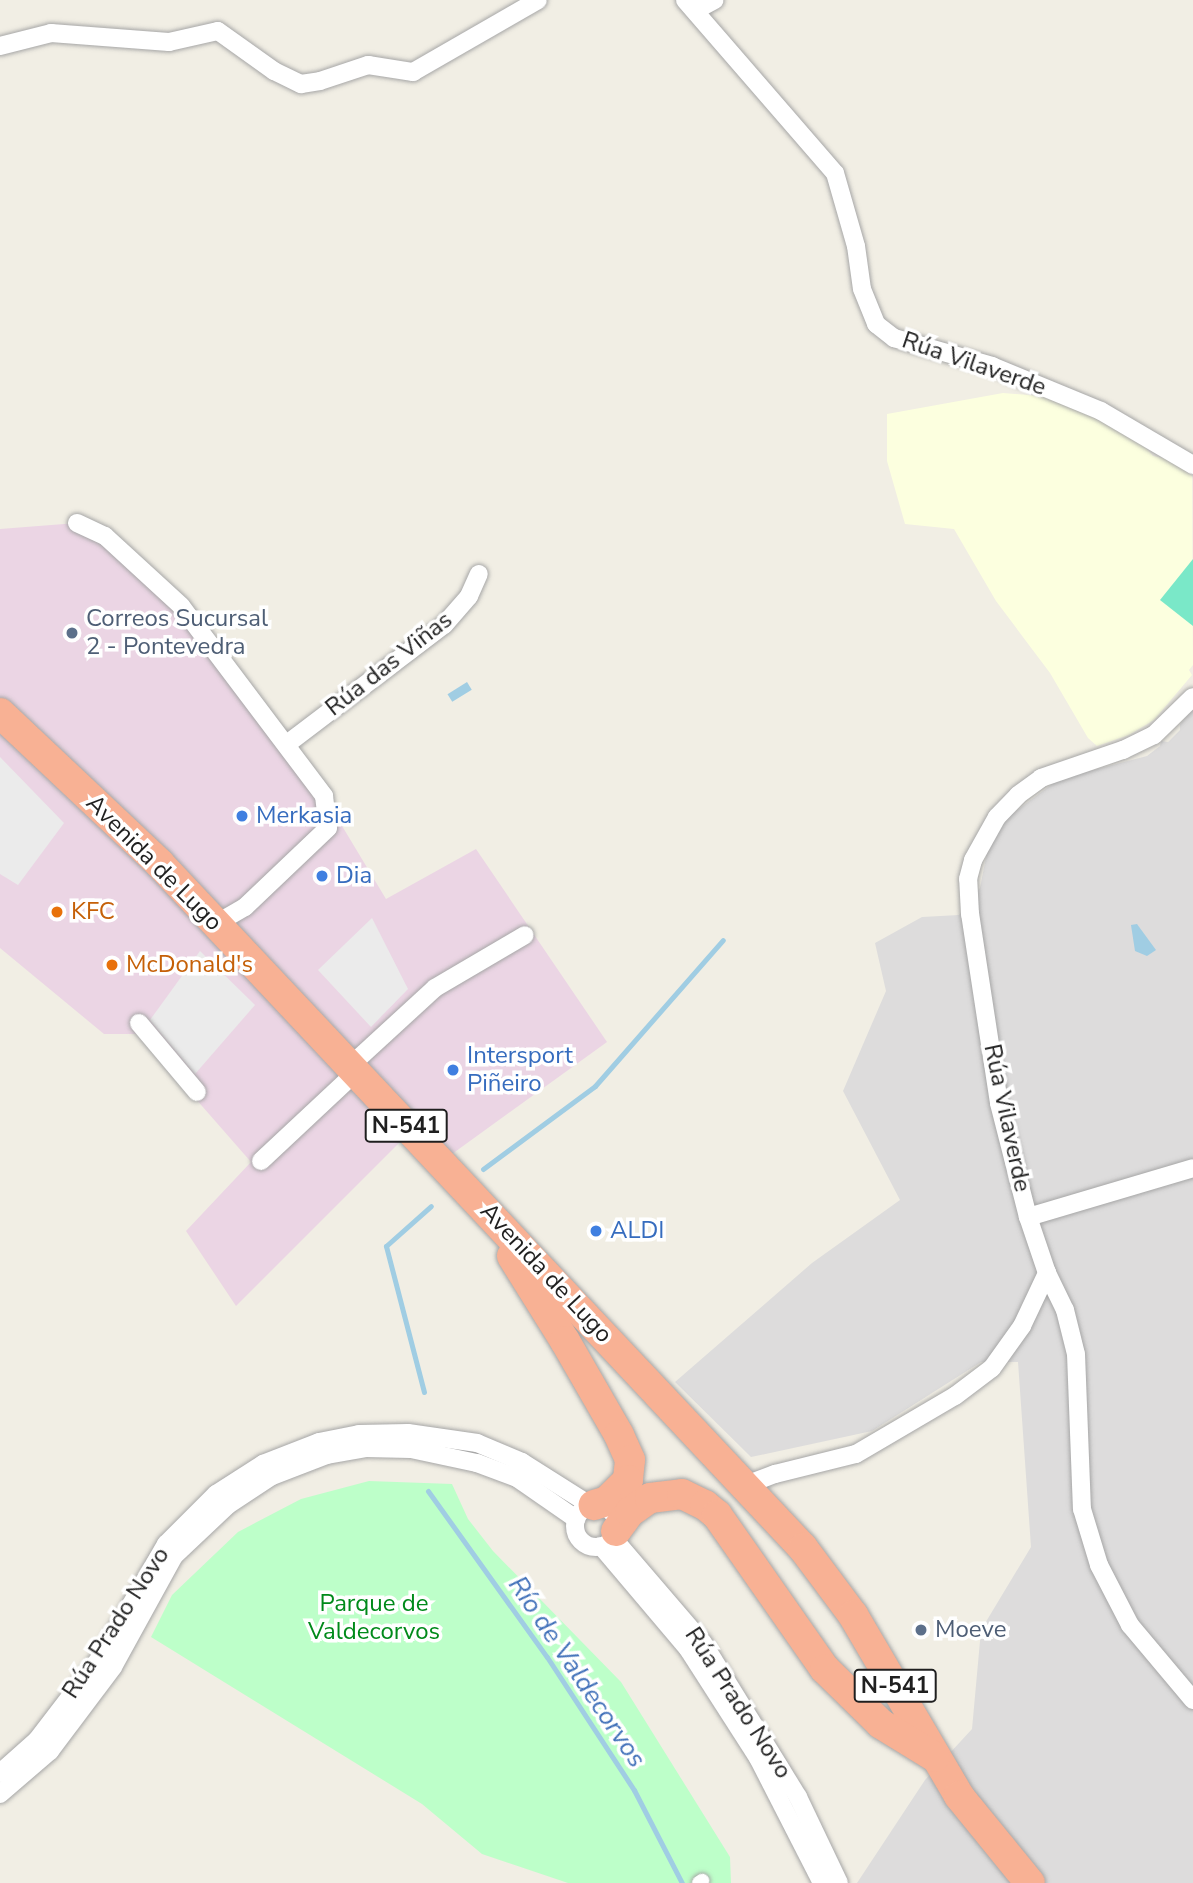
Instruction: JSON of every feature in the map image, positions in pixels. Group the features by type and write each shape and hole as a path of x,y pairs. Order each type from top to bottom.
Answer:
{"highway":[{"name":"Avenida de Lugo","path":"0,713 159,863 803,1548 853,1615 959,1796 1030,1883"},
{"path":"476,1199 565,1341 619,1435 630,1460 628,1480 607,1501 587,1510"},
{"path":"610,1538 630,1512 650,1498 682,1494 705,1505 717,1515 825,1670 881,1724 936,1758"}],"street":[{"path":"0,46 51,33 169,42 218,31 274,71 301,84 320,81 368,65 414,72 538,0"},
{"path":"690,5 715,0"},
{"name":"Rúa Vilaverde","path":"690,5 835,173 856,246 862,289 876,324 894,338 992,366 1101,411 1193,465"},
{"path":"77,523 105,536 181,607 324,796 328,828 245,907 216,924"},
{"name":"Rúa das Viñas","path":"287,744 444,625 469,596 479,574"},
{"name":"Rúa Vilaverde","path":"1193,697 1154,736 1123,750 1082,761 1041,778 1018,795 997,817 973,860 968,879 975,950 999,1103 1028,1217 1047,1273 1065,1310 1076,1354 1082,1508 1099,1565 1130,1625 1193,1700"},
{"path":"261,1160 435,988 525,936"},
{"path":"139,1023 197,1092"},
{"path":"1028,1217 1193,1168"},
{"path":"746,1485 775,1474 856,1454 955,1396 992,1368 1022,1326 1047,1273"},
{"name":"Rúa Prado Novo","path":"0,1773 37,1740 100,1658 166,1544 216,1494 263,1464 319,1441 359,1434 408,1433 477,1443 522,1462 587,1510"},
{"name":"Rúa Prado Novo","path":"0,1794 50,1751 113,1667 174,1556 228,1505 272,1476 327,1455 365,1448 411,1449 477,1462 587,1510"},
{"path":"587,1510 612,1512 610,1538 591,1546 579,1538 587,1510"},
{"name":"Rúa Prado Novo","path":"610,1538 688,1649 758,1759 822,1883"},
{"name":"Rúa Prado Novo","path":"610,1538 703,1643 798,1797 839,1883"}],"shaded area":[{"path":"1003,393 1056,397 1139,440 1153,456 1169,459 1192,476 1193,665 1189,670 1192,675 1154,720 1129,735 1097,746 1088,738 1050,673 996,601 954,529 905,524 887,461 887,414"},
{"path":"77,523 145,572 324,796 386,899 476,849 607,1042 441,1162 411,1131 236,1306 186,1231 251,1162 139,1034 104,1034 0,948 0,529"},
{"path":"1193,709 1193,1883 857,1883 925,1780 972,1729 981,1630 1031,1547 1018,1362 981,1362 872,1431 751,1457 675,1382 812,1263 900,1200 843,1091 886,991 875,943 922,917 959,915 980,888 987,852 1008,817 1059,779 1147,756 1160,746 1161,741 1168,742 1180,730 1180,724"},
{"path":"0,757 64,823 18,885 0,874"},
{"path":"372,918 408,989 371,1027 318,970"},
{"path":"200,951 255,1005 195,1074 150,1020"}],"green space":[{"path":"1193,559 1193,626 1160,600"},
{"name":"Parque de Valdecorvos","path":"369,1481 452,1484 468,1519 493,1551 621,1682 730,1857 731,1883 568,1883 482,1854 422,1804 151,1637 172,1595 238,1532 301,1499"}],"water":[{"path":"467,682 472,690 452,702 447,694"},
{"path":"1137,924 1156,950 1147,956 1135,951 1131,925"}],"waterway":[{"name":"Río de Valdecorvos","path":"483,1169 595,1086 723,940"},
{"name":"Río de Valdecorvos","path":"424,1392 386,1246 431,1206"},
{"name":"Río de Valdecorvos","path":"428,1491 547,1657 634,1790 682,1883"}],"place":[{"name":"Correos Sucursal 2 - Pontevedra","path":"72,633"},
{"name":"Merkasia","path":"242,816"},
{"name":"Dia","path":"322,876"},
{"name":"KFC","path":"57,912"},
{"name":"McDonald's","path":"112,965"},
{"name":"Intersport Piñeiro","path":"453,1070"},
{"name":"ALDI","path":"596,1231"},
{"name":"Moeve","path":"921,1630"}]}
